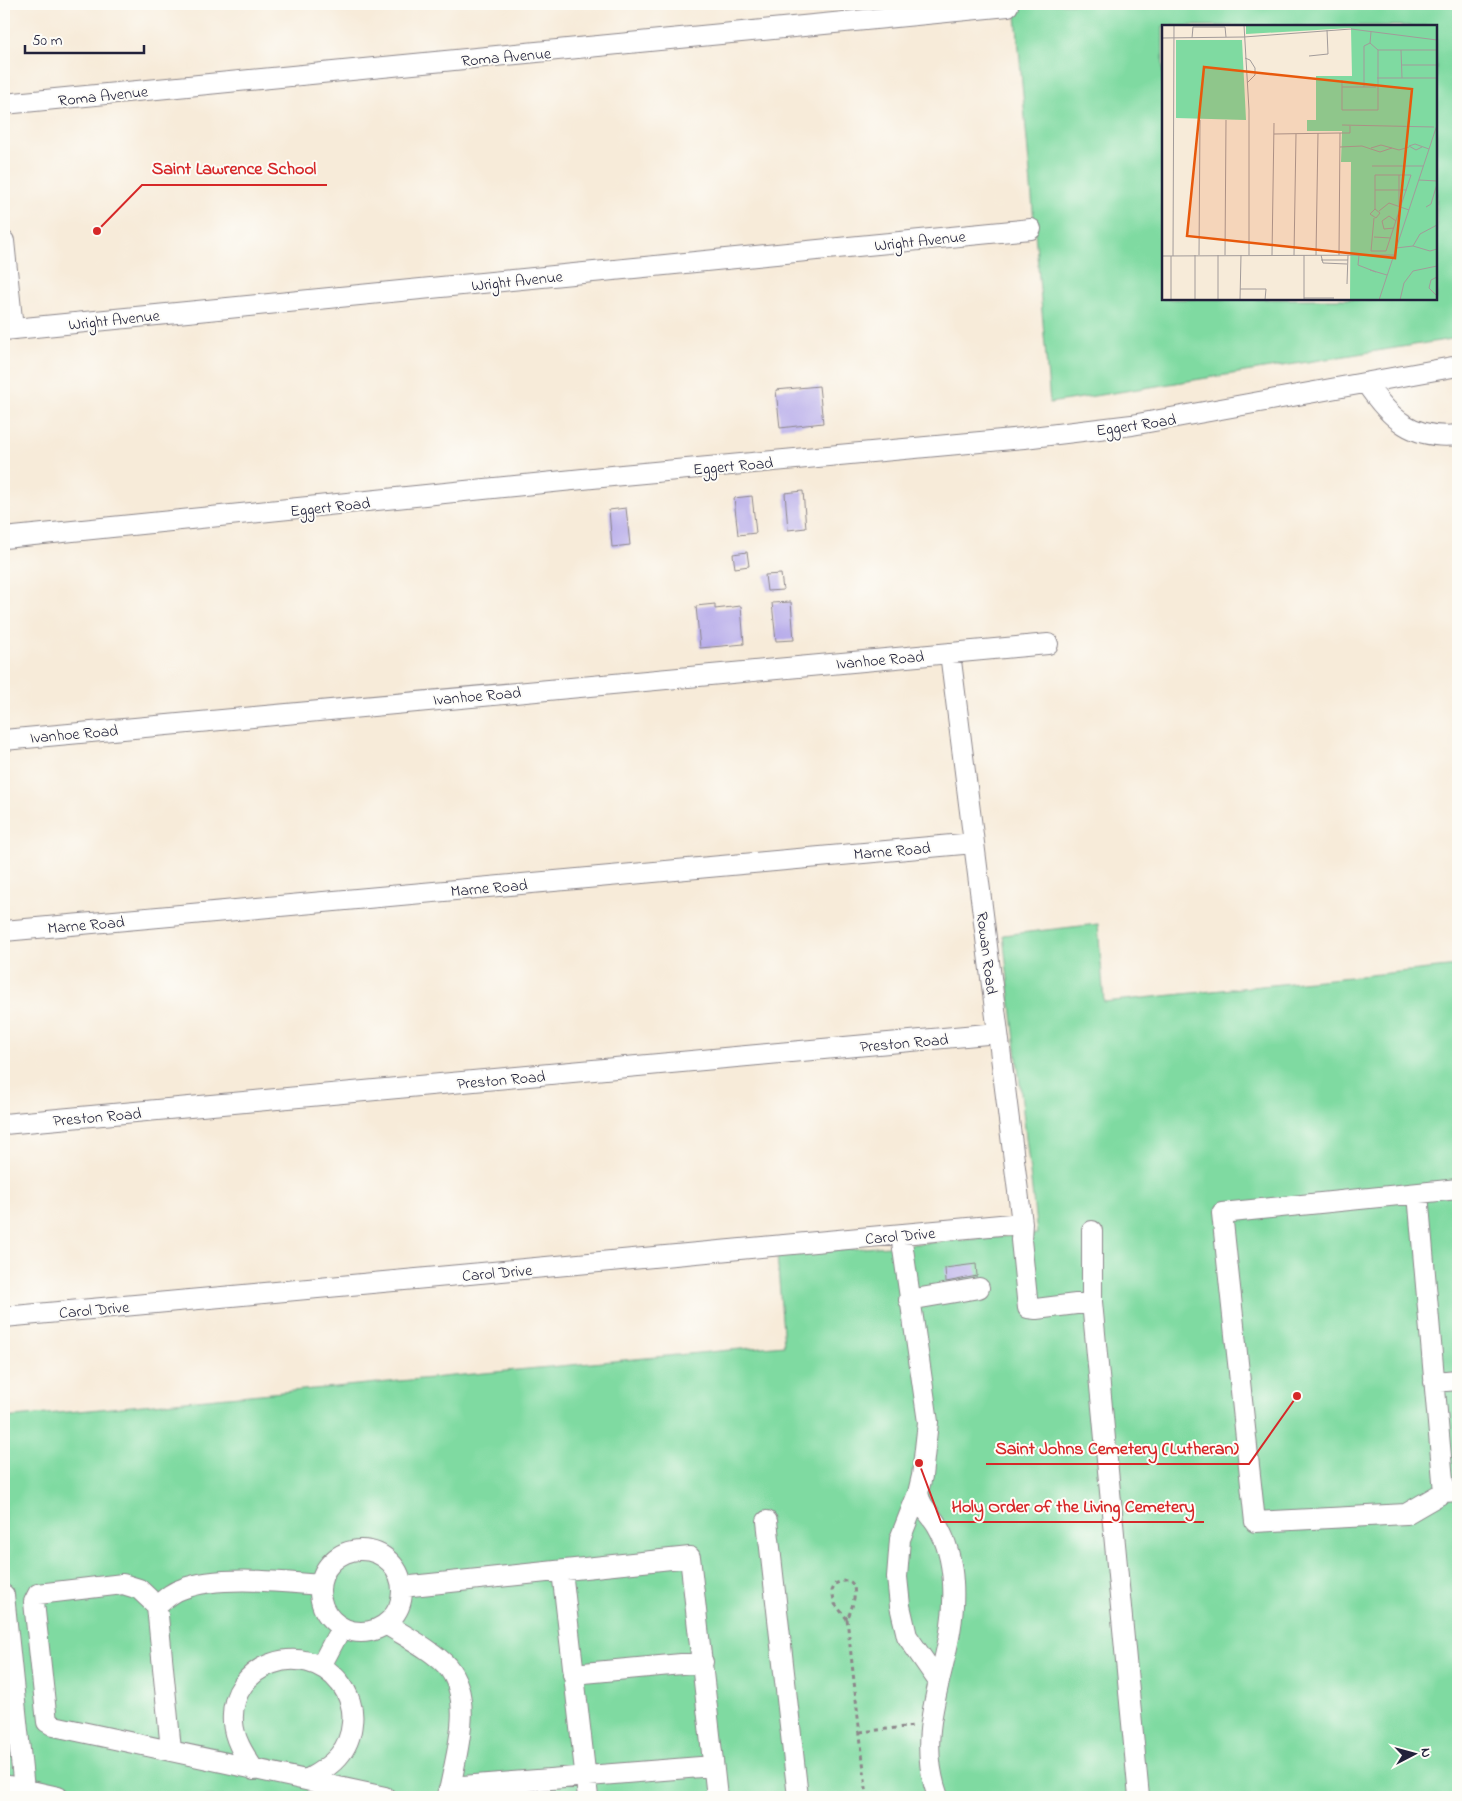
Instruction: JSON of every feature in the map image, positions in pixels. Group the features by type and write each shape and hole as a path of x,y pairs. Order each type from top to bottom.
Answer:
{"street":[{"name":"Roma Avenue","path":"4,104 1008,6"},
{"name":"Wright Avenue","path":"8,330 1031,229"},
{"path":"4,241 8,330"},
{"name":"Eggert Road","path":"4,538 622,475 1024,438 1132,425 1458,366"},
{"path":"1366,383 1381,405 1404,425 1436,437 1458,435"},
{"name":"Ivanhoe Road","path":"4,740 1048,644"},
{"name":"Rowan Road","path":"950,653 1022,1223 1021,1240 1028,1308 1036,1309 1092,1302"},
{"name":"Marne Road","path":"4,931 974,843"},
{"name":"Preston Road","path":"4,1124 998,1033"},
{"path":"1418,1194 1434,1382 1451,1491 1406,1514 1255,1522 1222,1213 1458,1190"},
{"name":"Carol Drive","path":"4,1317 1022,1223"},
{"path":"1092,1231 1092,1302 1139,1797"},
{"path":"901,1235 909,1300 926,1394 928,1422 926,1450 918,1493 898,1548 898,1592 907,1636 939,1682"},
{"path":"909,1300 979,1288"},
{"path":"1434,1382 1458,1380"},
{"path":"918,1493 922,1505 929,1517 936,1523 946,1543 953,1582 954,1614 929,1728 930,1762 938,1797"},
{"path":"907,1521 920,1516 929,1517"},
{"path":"767,1521 798,1797"},
{"path":"353,1550 370,1550 386,1557 397,1570 402,1587 399,1608 386,1624 378,1629 360,1633 342,1628 328,1617 321,1602 320,1585 326,1569 337,1556 353,1550"},
{"path":"402,1587 690,1558 717,1797"},
{"path":"562,1571 588,1797"},
{"path":"157,1606 172,1594 184,1588 199,1585 260,1581 320,1585"},
{"path":"171,1750 157,1606 139,1589 123,1584 43,1592 35,1597 47,1722 54,1726 385,1797"},
{"path":"4,1595 24,1789"},
{"path":"386,1624 429,1652 447,1667 457,1682 461,1700 461,1719 448,1792 713,1766"},
{"path":"321,1666 342,1628"},
{"path":"924,1660 946,1656"},
{"path":"254,1770 236,1739 233,1722 235,1704 242,1687 253,1673 269,1664 286,1659 304,1660 321,1666 334,1675 344,1687 353,1717 351,1733 346,1748 337,1760 325,1770 308,1779"},
{"path":"573,1674 703,1662"},
{"path":"4,1785 58,1797"}],"path":[{"path":"847,1619 836,1604 832,1591 835,1584 844,1581 851,1583 855,1588 854,1598 847,1619 867,1797"},
{"path":"860,1732 914,1726 929,1728"}],"green space":[{"path":"1015,4 1458,4 1458,338 1050,403"},
{"path":"1098,924 1104,1002 1458,966 1458,1797 4,1797 4,1418 784,1345 777,1255 1037,1234 1003,935"}],"building":[{"path":"819,386 823,423 780,428 776,390"},
{"path":"803,491 806,528 788,530 785,493"},
{"path":"752,496 756,533 738,535 734,498"},
{"path":"626,508 630,545 612,547 609,510"},
{"path":"747,552 749,566 735,568 733,554"},
{"path":"781,574 783,590 767,591 765,575"},
{"path":"791,602 794,640 776,641 772,603"},
{"path":"715,604 715,609 741,606 744,644 700,648 696,606"},
{"path":"976,1264 977,1276 946,1282 945,1268"}],"place":[{"name":"Saint Lawrence School","path":"97,231"},
{"name":"Saint Johns Cemetery (Lutheran)","path":"1297,1396"},
{"name":"Holy Order of the Living Cemetery","path":"919,1463"}]}
